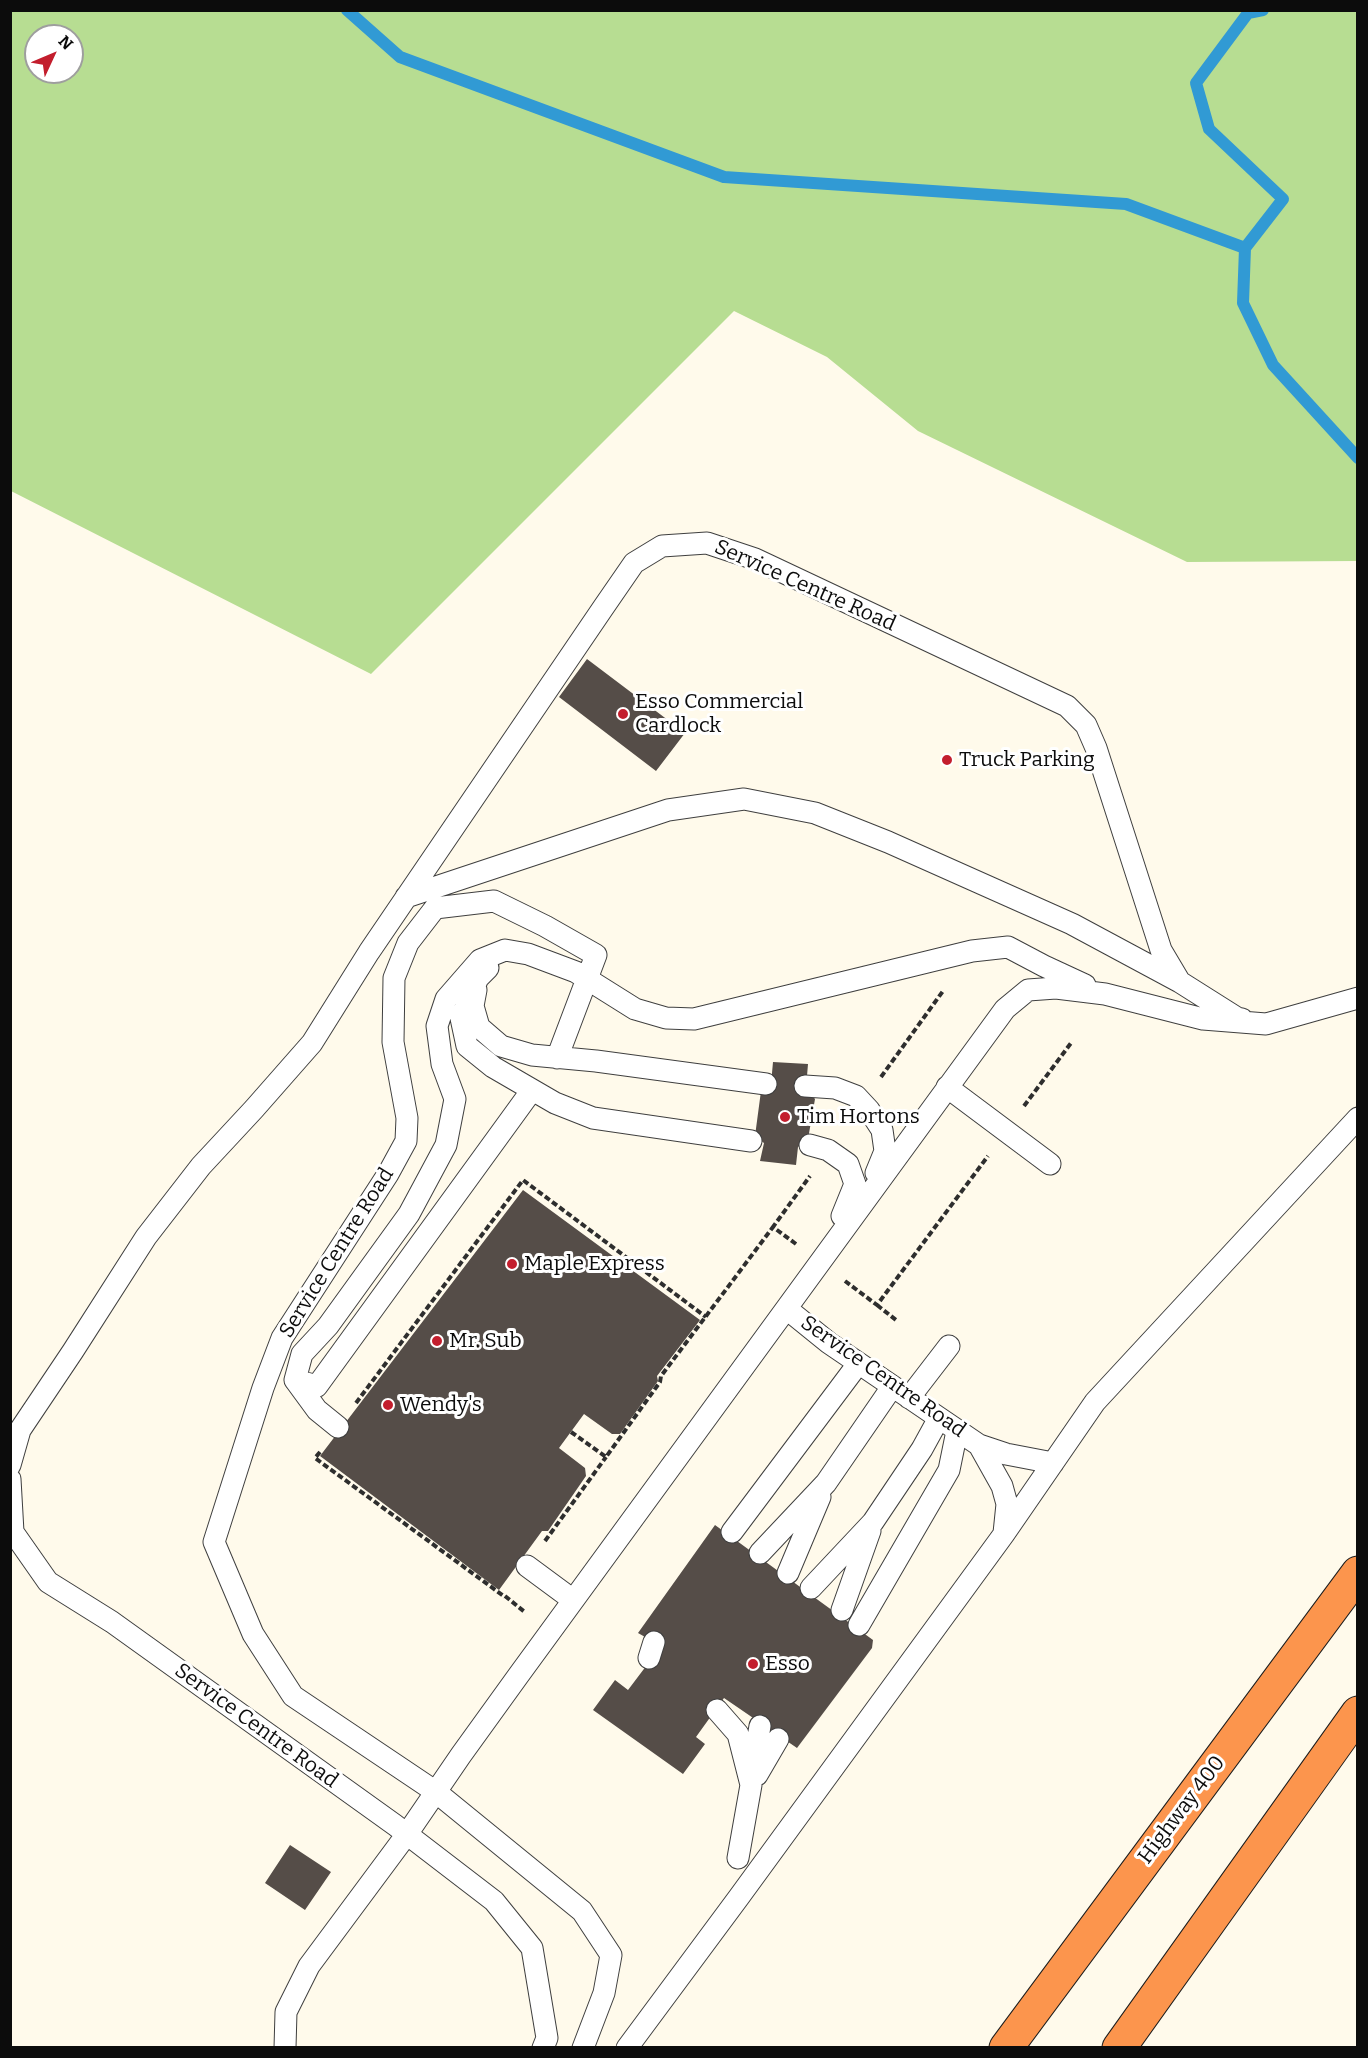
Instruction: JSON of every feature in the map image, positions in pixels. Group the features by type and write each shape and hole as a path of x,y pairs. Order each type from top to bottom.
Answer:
{"highway":[{"name":"Highway 400","path":"1006,2048 1358,1573"},
{"path":"1119,2048 1358,1713"}],"lane":[{"name":"Service Centre Road","path":"10,1465 20,1430 74,1352 146,1237 201,1166 312,1043 406,897 634,563 662,546 707,543 754,559 1067,706 1086,725 1096,748 1161,950 1180,982"},
{"name":"Service Centre Road","path":"406,897 668,810 744,799 816,813 888,842 1072,924 1180,982 1237,1018 1266,1024"},
{"name":"Service Centre Road","path":"557,1058 596,955 494,901 435,908 408,943 394,978 393,1042 407,1118 406,1141 388,1174 282,1338 263,1388 214,1542 253,1634 293,1696 436,1792 582,1911 611,1955 604,1993 583,2048"},
{"path":"295,1380 302,1354 328,1326 409,1214 446,1145 455,1099 442,1064 437,1026 446,999 480,960 505,950 528,954 576,972 635,1009 666,1018 694,1019 972,951 1008,947 1105,994"},
{"path":"505,950 478,978 461,1018 467,1046 493,1067 555,1103 593,1118 751,1141"},
{"path":"478,978 473,1006 479,1027 501,1046 532,1055 596,1061 766,1084"},
{"name":"Service Centre Road","path":"408,1834 573,1600 1005,1009 1028,990 1056,988 1105,994 1203,1019 1266,1024 1358,998"},
{"path":"805,1086 835,1088 856,1096 869,1110 882,1130 885,1151 869,1193"},
{"path":"947,1087 1050,1164"},
{"path":"295,1380 317,1386 532,1090"},
{"path":"627,2048 1004,1534 1095,1402 1358,1118"},
{"path":"810,1145 828,1150 848,1164 855,1184 829,1248"},
{"name":"Service Centre Road","path":"787,1309 858,1364 980,1446 1006,1454 1053,1462"},
{"path":"909,1398 949,1346"},
{"path":"732,1532 858,1364"},
{"path":"295,1380 317,1410 339,1427"},
{"path":"760,1553 826,1483 892,1387"},
{"path":"811,1588 873,1522 922,1449 939,1418"},
{"path":"859,1625 949,1470 957,1431"},
{"name":"Service Centre Road","path":"980,1446 1002,1486 1007,1504 1004,1534"},
{"name":"Service Centre Road","path":"10,1479 13,1532 48,1582 112,1622 408,1834 494,1901 532,1948 547,2038 543,2048"},
{"path":"788,1573 826,1483"},
{"path":"842,1610 873,1522"},
{"path":"527,1566 573,1600"},
{"path":"724,1707 738,1734 750,1785"},
{"path":"738,1858 760,1726"},
{"path":"750,1785 778,1739"},
{"path":"285,2048 286,2012 309,1966 408,1834"}],"path":[{"path":"505,1597 315,1458 523,1180 706,1317"},
{"path":"571,1431 606,1457 660,1382 661,1376 773,1227"},
{"path":"877,1305 896,1320"}],"green space":[{"path":"10,11 1357,11 1357,561 1187,562 918,431 827,357 734,311 371,674 11,491"}],"building":[{"path":"587,659 685,733 656,771 559,697"},
{"name":"Tim Hortons","path":"773,1062 808,1064 806,1088 815,1099 808,1139 798,1147 796,1165 760,1161 764,1143 755,1136 761,1091 771,1084"},
{"path":"523,1190 700,1320 657,1376 658,1381 620,1434 612,1434 584,1414 559,1448 585,1468 586,1476 548,1531 542,1531 499,1590 320,1456"},
{"name":"Esso","path":"715,1525 873,1640 872,1648 797,1748 724,1698 696,1737 705,1744 683,1774 593,1710 615,1680 628,1690 659,1649 654,1642 638,1633"},
{"path":"290,1845 331,1872 305,1910 265,1883"}],"waterway":[{"path":"347,10 400,57 724,177 1126,204 1245,248"},
{"path":"1263,10 1248,13 1196,83 1209,129 1283,199 1245,248 1243,303 1273,365 1358,458"}],"place":[{"name":"Esso Commercial Cardlock","path":"623,714"},
{"name":"Truck Parking","path":"947,760"},
{"name":"Tim Hortons","path":"785,1117"},
{"name":"Maple Express","path":"512,1264"},
{"name":"Mr. Sub","path":"437,1341"},
{"name":"Wendy's","path":"388,1405"},
{"name":"Esso","path":"753,1664"}]}
